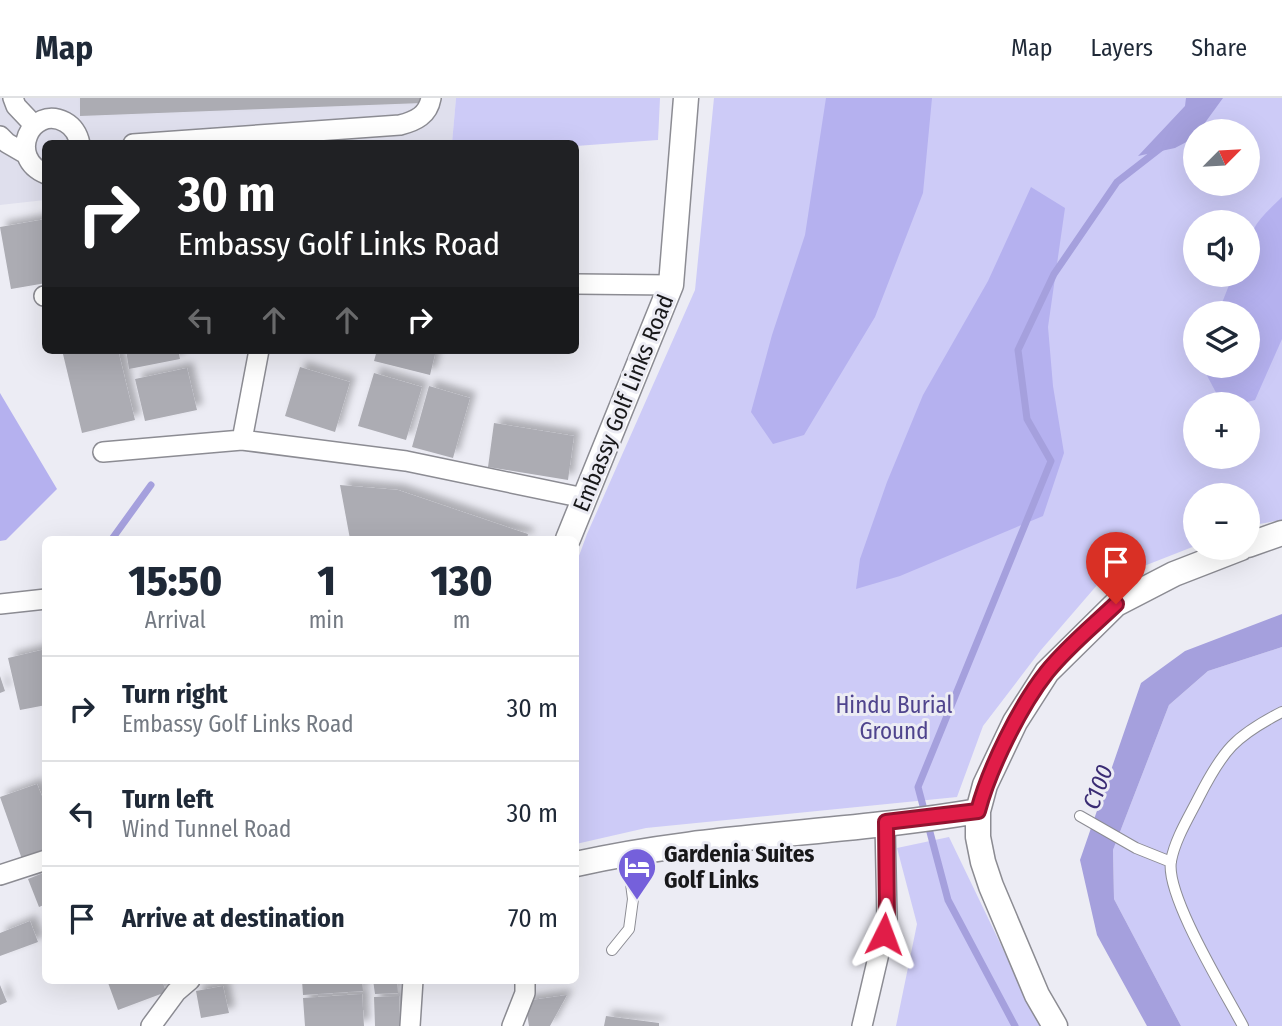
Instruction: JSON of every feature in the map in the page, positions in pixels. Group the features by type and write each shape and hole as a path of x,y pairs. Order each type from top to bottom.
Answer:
{"street":[{"path":"13,98 16,106 34,125"},
{"path":"189,140 400,125 425,114 431,98"},
{"name":"Embassy Golf Links Road","path":"569,536 671,285 686,98"},
{"path":"26,155 26,138 34,125 42,120 60,120 75,130 79,140"},
{"path":"0,136 26,155 36,169 42,172"},
{"path":"579,284 671,285"},
{"path":"242,440 258,354"},
{"path":"103,452 242,440 407,461 584,498"},
{"path":"1260,541 1282,533"},
{"path":"1055,1026 1037,995 991,886 978,837 978,811 985,785 1015,722 1047,672 1066,652 1116,604 1211,560"},
{"path":"0,604 42,599"},
{"path":"579,863 627,852 938,818 978,811"},
{"path":"862,1026 887,919 886,822"},
{"path":"0,875 42,861"},
{"path":"151,1026 176,992 185,984"},
{"path":"410,1026 414,984"},
{"path":"512,1026 525,993 525,984"}],"lane":[{"path":"1243,1026 1179,905 1171,862 1184,827 1217,761 1235,740 1254,726 1282,712"},
{"path":"1080,816 1136,848 1171,862"},
{"path":"612,950 629,929 633,899 627,852"}],"shaded area":[{"path":"0,98 456,98 452,140 42,140 42,200 0,205"},
{"path":"826,98 932,98 923,193 875,317 804,435 773,444 751,412 772,335 805,235"},
{"path":"1186,98 1223,98 1208,119 1183,119 1183,144 1138,156 1185,106"},
{"path":"1031,187 1065,208 1048,327 1053,386 1064,453 1043,516 900,576 856,589 860,559 887,482 923,395 988,281"},
{"path":"1282,197 1282,339 1259,392 1216,392 1208,378 1260,378 1260,301 1223,301 1228,287 1260,287 1260,220"},
{"path":"0,393 57,489 6,540 0,541"},
{"path":"1282,614 1282,647 1208,671 1169,705 1113,850 1114,899 1181,1026 1147,1026 1097,935 1080,860 1141,683 1185,651"}],"green space":[{"path":"456,98 660,98 658,140 579,146 579,140 452,140"},
{"name":"Hindu Burial Ground","path":"714,98 1282,98 1282,520 1260,524 1260,483 1183,483 1183,551 1098,584 1041,650 983,726 957,797 646,828 579,843 579,556 695,290"},
{"path":"1282,647 1282,1026 1181,1026 1114,899 1113,850 1169,705 1208,671"},
{"path":"949,837 1040,1026 896,1026 917,924 897,848"}],"building":[{"path":"80,98 422,98 422,103 80,116"},
{"path":"42,220 42,284 11,289 0,227"},
{"path":"63,354 119,354 135,420 82,433"},
{"path":"127,354 179,354 180,359 129,369"},
{"path":"376,354 435,354 430,375 374,361"},
{"path":"300,367 350,382 335,432 285,416"},
{"path":"187,368 197,410 145,421 135,379"},
{"path":"374,373 422,387 406,440 358,426"},
{"path":"429,386 470,398 453,458 412,447"},
{"path":"494,423 574,436 568,480 488,467"},
{"path":"340,485 398,490 528,534 528,536 349,536"},
{"path":"42,650 42,706 20,710 8,658"},
{"path":"0,676 5,691 0,693"},
{"path":"37,784 42,796 42,855 23,862 0,797"},
{"path":"42,874 42,906 39,907 28,879"},
{"path":"30,921 38,942 0,956 0,933"},
{"path":"108,984 163,984 166,992 118,1010"},
{"path":"302,984 362,984 363,991 303,995"},
{"path":"374,984 397,984 398,993 375,994"},
{"path":"0,985 7,1002 0,1005"},
{"path":"223,986 229,1013 201,1018 196,991"},
{"path":"362,994 364,1026 305,1026 303,998"},
{"path":"567,995 550,1026 529,1026 525,1001"},
{"path":"399,996 400,1026 375,1026 374,997"},
{"path":"606,1016 659,1023 659,1026 604,1026"}],"waterway":[{"path":"1015,1026 948,900 918,787 1051,461 1027,419 1018,350 1054,274 1117,182 1162,147"},
{"path":"114,536 151,485"}],"place":[{"name":"Gardenia Suites Golf Links","path":"637,901"}],"route":[{"path":"884,934 887,919 886,822 938,818 978,811 985,785 1015,722 1047,672 1116,604"}],"water label":[{"name":"C100","path":"1098,787"}]}
